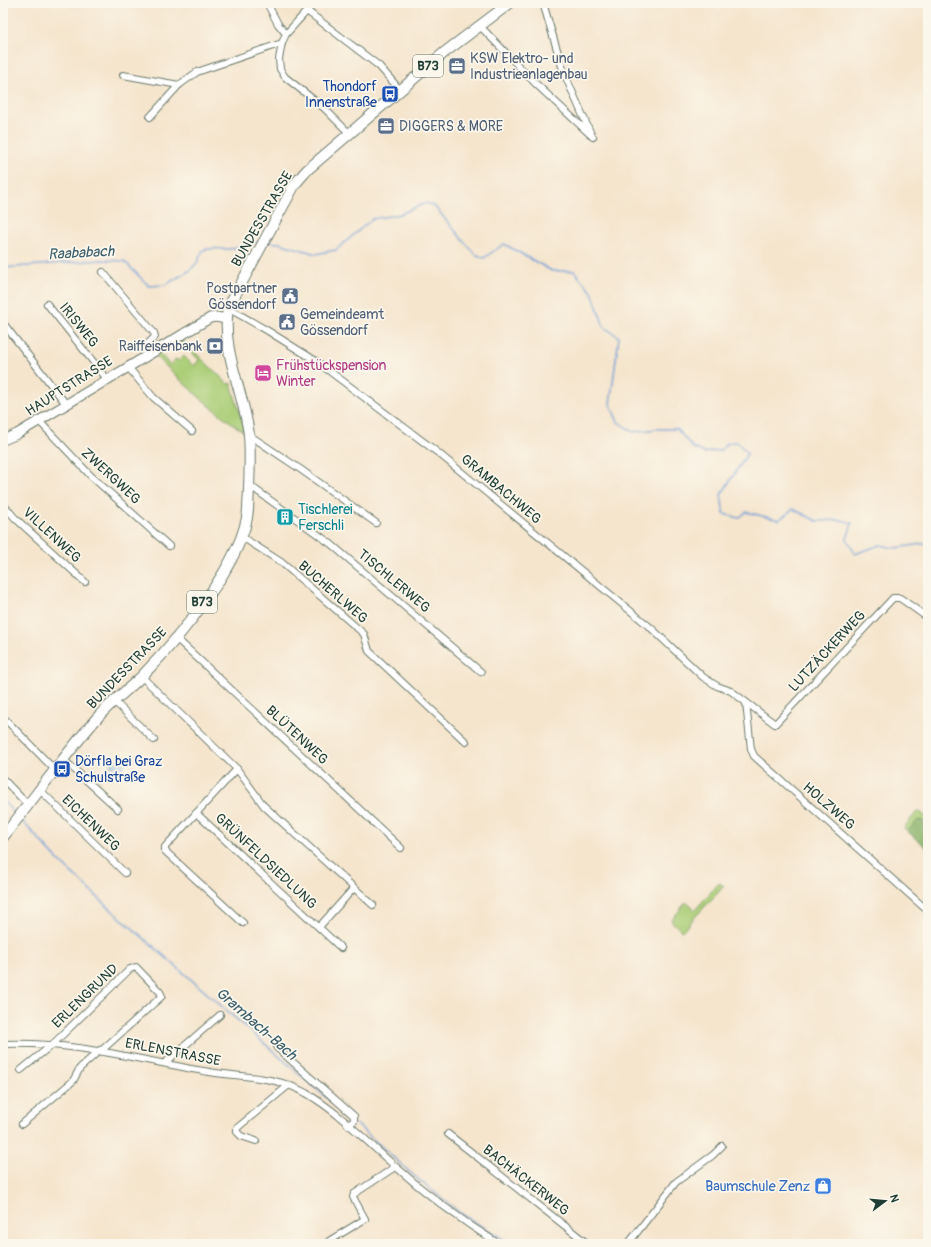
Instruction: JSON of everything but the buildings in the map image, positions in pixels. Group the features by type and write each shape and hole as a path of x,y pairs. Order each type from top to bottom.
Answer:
{"main road":[{"name":"BUNDESSTRASSE","path":"3,837 63,760 114,701 141,676 176,639 231,561 242,537 247,512 249,485 249,435 243,407 230,364 226,338 226,319 228,308 266,235 295,184 307,170 400,90 510,3"},
{"name":"HAUPTSTRASSE","path":"3,440 39,421 210,318 216,317 226,319"}],"street":[{"path":"267,3 278,24 286,34"},
{"path":"314,3 286,34 282,42 279,58 280,69 285,77 324,108 349,133"},
{"path":"480,26 535,83 593,137 564,73 543,3"},
{"path":"307,11 379,66 400,90"},
{"path":"150,117 179,85 203,69 271,48 282,42"},
{"path":"271,48 278,54 279,58"},
{"path":"123,75 179,85"},
{"path":"103,272 154,334 155,337 143,348 147,355"},
{"name":"IRISWEG","path":"46,304 107,379"},
{"name":"GRAMBACHWEG","path":"228,308 268,330 316,361 437,452 644,622 703,677 718,686 731,691 746,703"},
{"path":"3,323 66,404"},
{"name":"HAUPTSTRASSE","path":"128,366 153,397 192,431"},
{"name":"ZWERGWEG","path":"39,421 91,476 169,546"},
{"path":"249,435 376,523"},
{"name":"TISCHLERWEG","path":"249,485 331,544 481,672"},
{"name":"VILLENWEG","path":"3,504 15,518 84,582"},
{"name":"BUCHERLWEG","path":"242,537 281,562 364,634 369,651 466,742"},
{"name":"LUTZÄCKERWEG","path":"746,703 775,724 893,598 900,598 928,618"},
{"name":"BLÜTENWEG","path":"176,639 401,848"},
{"path":"141,676 237,769 264,806 373,905"},
{"path":"114,701 154,740"},
{"name":"HOLZWEG","path":"746,703 750,741 754,756 928,911"},
{"path":"3,717 55,770"},
{"path":"63,760 118,809"},
{"name":"GRÜNFELDSIEDLUNG","path":"237,769 167,844 165,851 243,923"},
{"path":"3,779 28,805"},
{"name":"EICHENWEG","path":"40,790 124,873"},
{"name":"GRÜNFELDSIEDLUNG","path":"196,813 341,948"},
{"name":"GRÜNFELDSIEDLUNG","path":"319,926 354,888"},
{"name":"ERLENGRUND","path":"53,1044 130,969 136,967 162,996 101,1050"},
{"path":"166,1062 220,1014"},
{"name":"ERLENSTRASSE","path":"3,1044 53,1044 101,1050 217,1073 264,1077 289,1085 319,1101 351,1123 395,1167 441,1205 499,1244"},
{"path":"21,1070 53,1044"},
{"name":"ERLENSTRASSE","path":"276,1048 354,1116 351,1123"},
{"path":"22,1124 73,1081 80,1068 101,1050"},
{"path":"256,1141 239,1134 237,1128 289,1085"},
{"name":"BACHÄCKERWEG","path":"448,1134 588,1244"},
{"path":"628,1244 676,1182 713,1155 722,1146"},
{"path":"329,1241 365,1219 353,1197 354,1194 395,1167"}],"green space":[{"path":"181,339 228,384 231,383 244,432 197,395 154,354 158,352 170,365 176,359 179,361 184,356 194,366 199,360 179,340"},
{"path":"918,810 928,819 928,827 923,821 918,820 907,831 904,828"},
{"path":"918,820 927,828 928,849 907,831"},
{"path":"719,883 724,886 682,931 671,921 686,902 695,910"}],"water":[{"path":"119,760 125,765 122,769 109,765"}],"waterway":[{"name":"Raababach","path":"267,242 279,243 316,254 336,250 372,219 400,214 426,203 434,206 475,254 484,258 504,244 552,271 574,271 592,292 604,327 619,337 610,404 618,422 633,432 657,429 677,429 693,448 705,453 721,450 728,443 736,442 744,449 747,454 721,495 724,514 739,518 746,512 779,520 793,509 817,521 841,520 852,523 847,539 855,554 880,545 896,548 928,543"},
{"name":"Raababach","path":"3,268 101,260 124,261 149,286 165,285 189,271 197,263 203,250 213,248 229,249 260,242"},
{"name":"Grambach-Bach","path":"3,801 16,815"},
{"name":"Grambach-Bach","path":"22,821 57,859 107,906 352,1120"},
{"name":"Grambach-Bach","path":"355,1123 413,1175 460,1213 511,1244"}],"place":[{"name":"KSW Elektro- und Industrieanlagenbau","path":"457,66"},
{"name":"Thondorf Innenstraße","path":"390,94"},
{"name":"DIGGERS & MORE","path":"386,126"},
{"name":"Postpartner Gössendorf","path":"290,296"},
{"name":"Gemeindeamt Gössendorf","path":"287,322"},
{"name":"Raiffeisenbank","path":"215,346"},
{"name":"Frühstückspension Winter","path":"263,373"},
{"name":"Tischlerei Ferschli","path":"285,517"},
{"name":"Dörfla bei Graz Schulstraße","path":"62,769"},
{"name":"Baumschule Zenz","path":"823,1186"}]}
